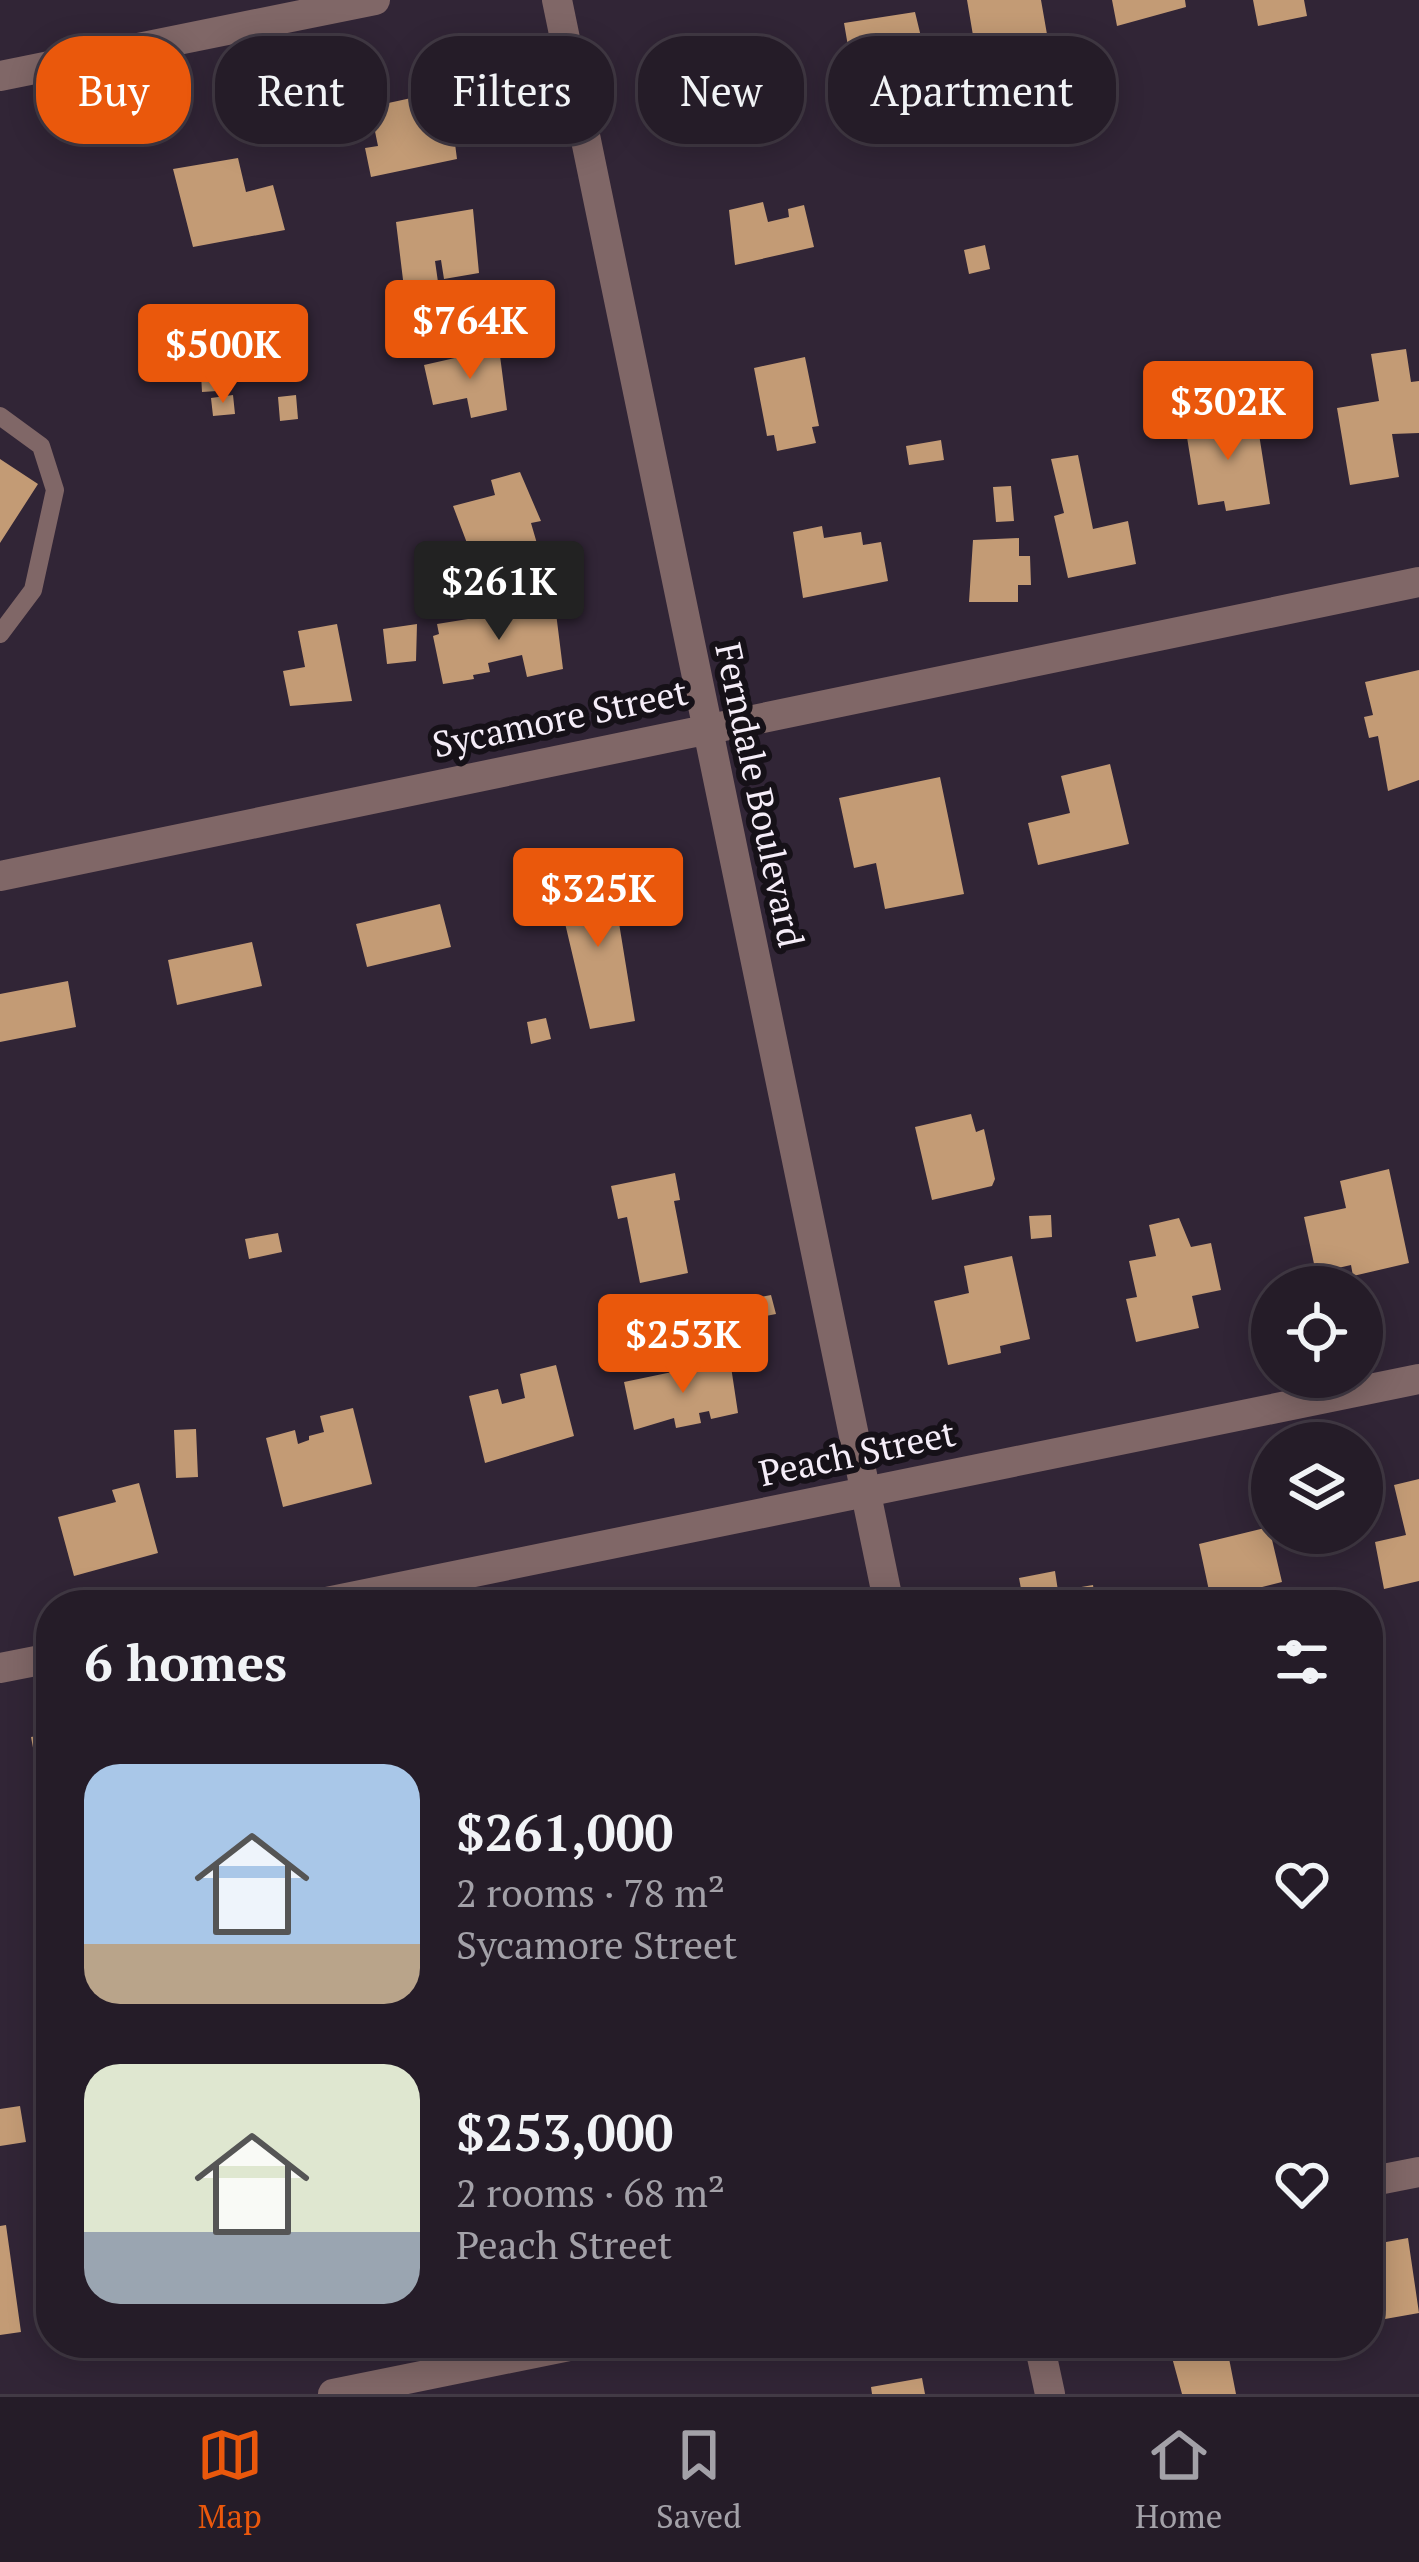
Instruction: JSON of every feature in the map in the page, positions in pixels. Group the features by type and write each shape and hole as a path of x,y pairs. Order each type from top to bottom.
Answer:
{"street":[{"path":"0,76 375,0"},
{"name":"Ferndale Boulevard","path":"556,0 886,1590"},
{"name":"Sycamore Street","path":"0,876 706,726 1419,582"},
{"name":"Peach Street","path":"385,1590 1419,1379"},
{"path":"0,1668 36,1661"},
{"path":"1383,2179 1419,2172"},
{"path":"333,2394 510,2358"},
{"path":"1042,2358 1050,2394"}],"lane":[{"path":"0,416 41,446 55,490 33,590 0,634"}],"building":[{"path":"967,0 1041,0 1047,36 973,36"},
{"path":"1112,0 1185,0 1186,7 1117,26"},
{"path":"1253,0 1304,0 1307,16 1258,26"},
{"path":"915,12 921,36 846,36 844,23"},
{"path":"411,98 411,144 455,144 457,159 371,177 365,148 387,144 387,103"},
{"path":"238,158 246,192 273,185 285,230 193,247 173,169"},
{"path":"763,202 768,222 789,217 788,209 804,205 814,247 735,265 729,210"},
{"path":"473,209 479,273 444,279 441,260 435,261 438,282 404,288 396,222"},
{"path":"985,245 990,269 969,274 964,250"},
{"path":"499,348 507,410 471,418 467,398 433,405 424,365"},
{"path":"1406,349 1411,382 1419,381 1419,433 1392,434 1399,477 1350,485 1337,408 1379,401 1371,354"},
{"path":"805,357 819,426 812,427 816,443 777,451 774,435 767,436 754,368"},
{"path":"231,373 232,390 202,392 201,374"},
{"path":"233,395 235,414 213,416 211,398"},
{"path":"296,395 298,419 280,421 278,397"},
{"path":"1256,415 1270,504 1226,511 1224,501 1198,505 1185,425"},
{"path":"941,440 944,460 909,465 906,446"},
{"path":"1078,455 1093,529 1128,521 1136,564 1068,578 1054,516 1064,513 1051,459"},
{"path":"0,459 38,484 0,543"},
{"path":"520,472 541,521 531,523 538,547 501,557 500,552 491,554 496,571 479,575 453,506 495,495 491,480"},
{"path":"1011,486 1014,521 996,522 993,487"},
{"path":"822,526 824,538 861,532 863,545 881,542 888,581 803,598 793,532"},
{"path":"1019,538 1019,556 1030,556 1031,585 1018,585 1018,602 969,602 973,540"},
{"path":"555,605 563,669 527,677 522,655 488,663 490,672 473,675 474,679 443,684 433,636 439,634 437,624"},
{"path":"337,624 352,701 290,706 283,671 305,667 298,631"},
{"path":"417,624 416,661 387,664 383,629"},
{"path":"1419,670 1419,780 1388,791 1378,736 1369,738 1364,717 1373,715 1365,682"},
{"path":"1110,764 1129,844 1038,865 1028,823 1070,813 1061,776"},
{"path":"940,777 964,894 885,909 876,863 854,868 839,798"},
{"path":"611,874 635,1021 590,1029 556,885"},
{"path":"440,904 451,947 367,967 356,924"},
{"path":"252,942 262,986 177,1005 168,960"},
{"path":"68,981 76,1027 0,1042 0,994"},
{"path":"546,1018 551,1039 531,1044 527,1022"},
{"path":"971,1114 976,1132 984,1129 995,1179 992,1186 932,1200 915,1127"},
{"path":"1389,1169 1409,1263 1383,1269 1314,1266 1304,1217 1346,1208 1340,1181"},
{"path":"675,1173 680,1200 674,1201 688,1273 640,1283 627,1217 618,1219 611,1186"},
{"path":"1051,1215 1052,1237 1031,1239 1029,1216"},
{"path":"1179,1218 1191,1247 1211,1243 1221,1290 1192,1296 1199,1328 1136,1342 1126,1299 1137,1297 1129,1261 1156,1256 1149,1225"},
{"path":"278,1233 282,1252 249,1259 245,1239"},
{"path":"1012,1256 1030,1339 1000,1346 1001,1353 948,1365 934,1301 969,1293 964,1266"},
{"path":"771,1295 776,1314 739,1321 735,1302"},
{"path":"730,1360 738,1413 711,1419 709,1411 699,1413 701,1423 676,1428 674,1418 634,1430 624,1382"},
{"path":"556,1365 574,1436 485,1463 469,1396 498,1389 502,1404 525,1398 520,1374"},
{"path":"353,1408 372,1484 283,1507 266,1438 295,1430 298,1444 324,1432 320,1416"},
{"path":"196,1429 198,1477 176,1478 174,1430"},
{"path":"1419,1479 1419,1581 1384,1589 1377,1554 1383,1554 1383,1540 1406,1535 1394,1485"},
{"path":"139,1483 158,1553 74,1576 58,1517 116,1502 112,1490"},
{"path":"1251,1531 1251,1554 1275,1554 1282,1582 1250,1590 1209,1590 1199,1544"},
{"path":"1055,1571 1058,1590 1021,1590 1019,1578"},
{"path":"20,2106 26,2142 0,2146 0,2109"},
{"path":"6,2225 21,2332 0,2335 0,2226"},
{"path":"1408,2238 1419,2313 1383,2319 1383,2243"},
{"path":"1172,2358 1229,2358 1236,2394 1182,2394"},
{"path":"922,2378 925,2394 872,2394 871,2387"}]}
